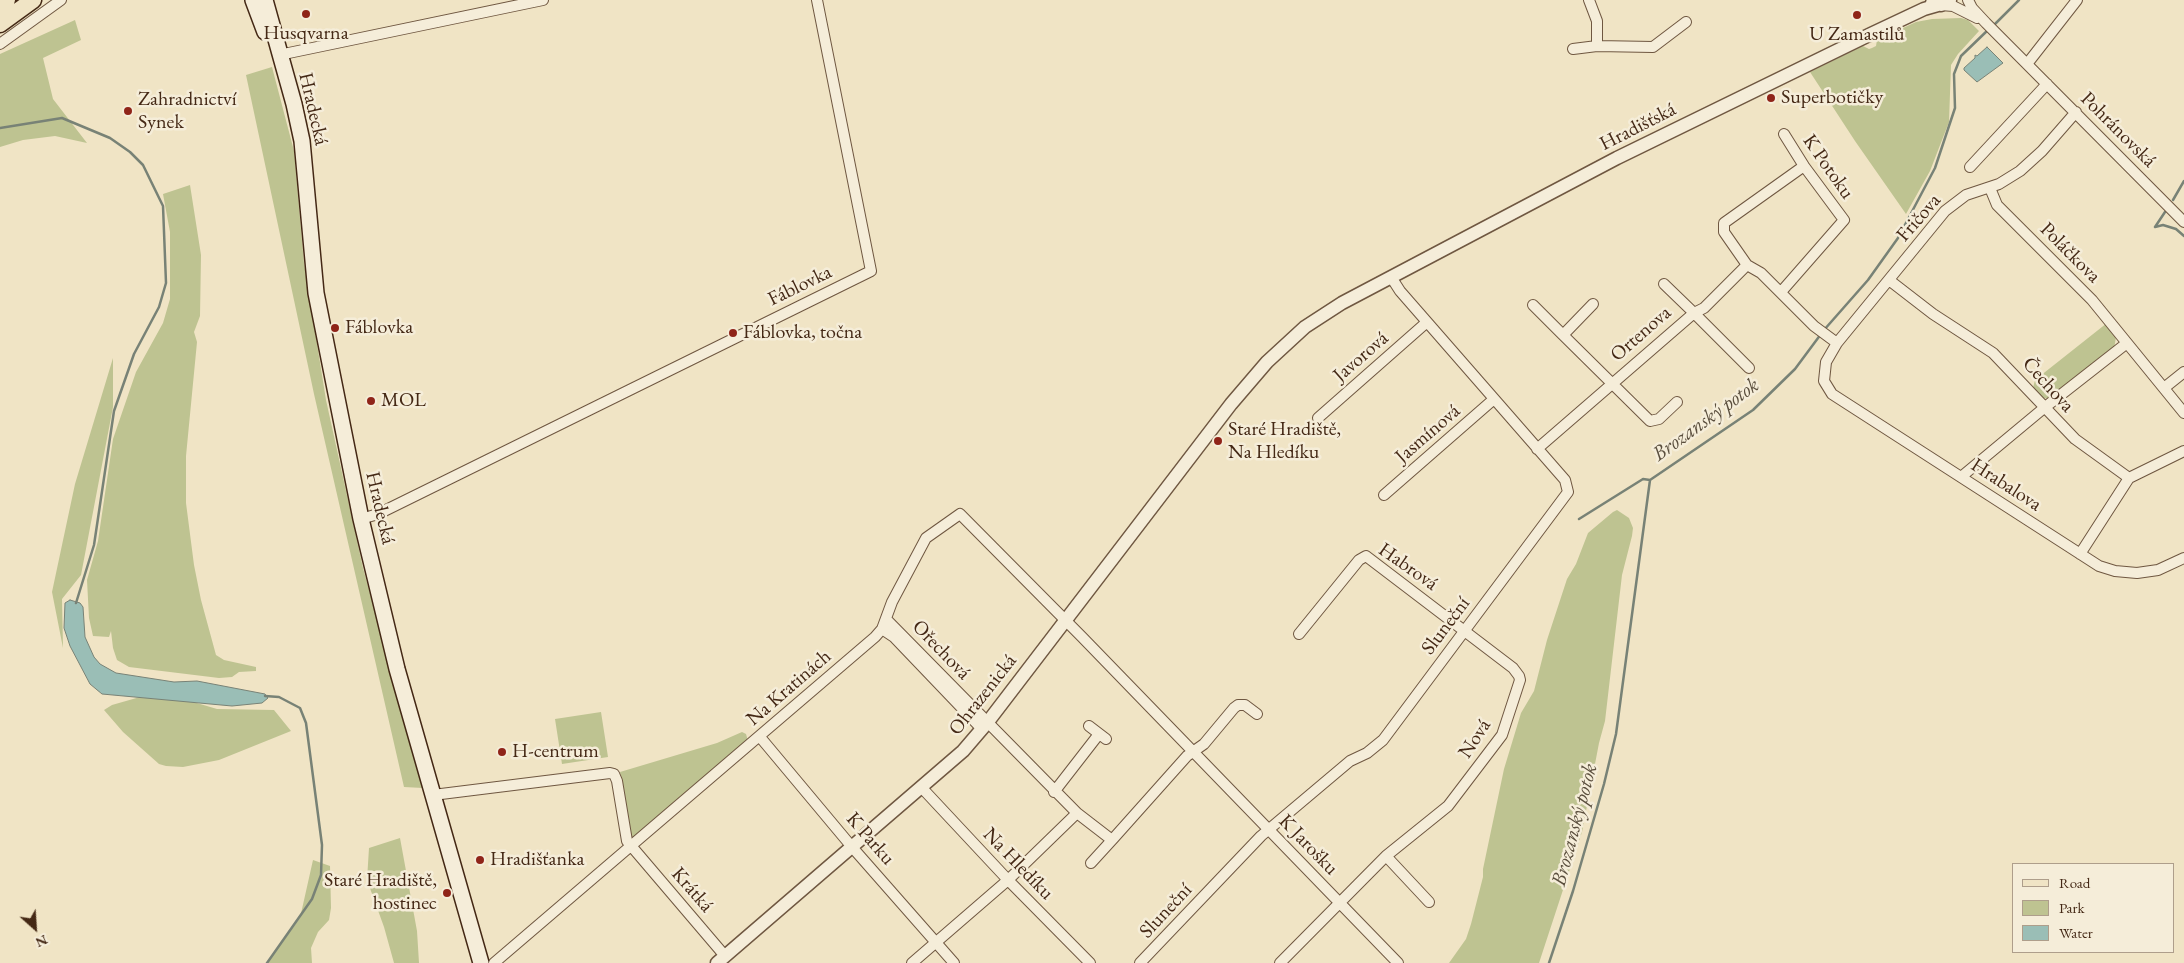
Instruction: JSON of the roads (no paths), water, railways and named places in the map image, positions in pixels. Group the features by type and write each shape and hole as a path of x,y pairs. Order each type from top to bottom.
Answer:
{"main road":[{"path":"0,6 7,0"},
{"path":"0,24 33,0"},
{"name":"Hradecká","path":"252,0 264,31 279,55"},
{"name":"Hradecká","path":"265,0 294,104 302,141 316,293 361,519 397,669 482,963"}],"street":[{"path":"0,44 61,0"},
{"path":"279,55 543,0"},
{"name":"Fáblovka","path":"361,519 378,514 871,271 817,0"},
{"path":"1589,0 1598,21 1597,46"},
{"name":"Hradišťská","path":"1871,34 1899,18 1920,0"},
{"name":"Pohránovská","path":"1959,0 1983,20 2184,222"},
{"name":"Pohránovská","path":"1968,0 1983,20"},
{"path":"2027,64 2077,0"},
{"name":"Hradišťská","path":"1391,277 1617,158 1871,34 1939,3"},
{"name":"Pohránovská","path":"1939,3 1960,9 1983,20"},
{"path":"1573,49 1597,46 1653,46 1686,22"},
{"path":"1970,167 2047,84"},
{"name":"Fričova","path":"1824,381 1826,362 1838,343 1945,211 1956,201 1973,192 1990,188 2020,171 2042,151 2076,112"},
{"name":"K Potoku","path":"1781,292 1844,220 1804,166 1784,134"},
{"path":"1804,166 1724,223 1724,232 1747,265 1761,273 1814,326 1838,343"},
{"name":"Poláčkova","path":"1990,188 1996,205 2092,300 2184,413"},
{"name":"Ortenova","path":"1537,449 1612,382 1694,313 1704,308 1747,265"},
{"name":"Sluneční","path":"1140,963 1268,829 1350,761 1367,753 1383,740 1568,492 1564,480 1399,290 1391,277"},
{"name":"Ohrazenická","path":"721,959 958,756 984,726 1231,404 1267,362 1305,327 1337,306 1391,277"},
{"name":"Čechova","path":"1890,280 1933,314 1993,353 2019,378 2044,408 2079,443 2129,478"},
{"name":"Ortenova","path":"1664,284 1749,368"},
{"path":"1564,335 1593,304"},
{"name":"Ortenova","path":"1533,305 1647,419 1653,422 1659,419 1677,402"},
{"name":"Javorová","path":"1318,418 1427,322"},
{"path":"1961,477 2044,408 2127,343"},
{"path":"2164,388 2184,372"},
{"name":"Hrabalova","path":"1824,381 1832,394 2080,554 2107,569 2137,573 2158,570 2184,558"},
{"name":"Jasmínová","path":"1384,496 1494,399"},
{"path":"2080,554 2129,478 2184,450"},
{"name":"Na Kratinách","path":"494,963 875,637 884,624 892,602 926,538 960,514 1065,620"},
{"name":"Habrová","path":"1299,634 1359,560 1366,556 1465,630"},
{"name":"K Jarošku","path":"1065,620 1398,963"},
{"name":"Ořechová","path":"884,624 894,637 984,726 1077,813 1112,840"},
{"name":"Nová","path":"1280,963 1386,856 1448,806 1496,744 1505,728 1519,685 1519,676 1513,668 1465,630"},
{"path":"1091,863 1168,777 1193,752 1204,744 1238,705 1245,704 1257,714"},
{"path":"1054,792 1102,737 1089,726"},
{"name":"K Parku","path":"760,737 852,847 954,963"},
{"path":"433,795 612,773 617,781 625,836 631,847"},
{"name":"Na Hledíku","path":"922,788 1008,880 1090,963"},
{"path":"912,963 1008,880 1077,813"},
{"name":"Krátká","path":"631,847 721,959"},
{"path":"1386,856 1429,902"}],"water":[{"path":"1987,47 2003,63 1977,82 1964,68 1975,58 1975,55 1977,56"},
{"path":"70,600 80,603 83,607 85,637 94,657 100,664 116,673 174,682 197,681 265,694 268,698 262,703 232,706 102,694 90,684 70,646 64,628 65,603"}],"waterway":[{"name":"Brozanský potok","path":"1993,26 2019,0"},
{"name":"Brozanský potok","path":"1824,330 1868,280 1898,238 1935,168 1955,108 1954,74 1961,56 1989,29"},
{"path":"0,128 62,118 110,138 130,152 143,165 163,206 166,283 159,307 134,354 114,411 94,545 76,603"},
{"path":"2173,200 2184,181"},
{"path":"2165,212 2155,227 2163,225 2176,229 2184,236"},
{"name":"Brozanský potok","path":"1549,963 1573,891 1604,784 1616,734 1650,480 1753,410 1795,369 1821,334"},
{"path":"1579,519 1643,479 1650,480"},
{"path":"265,696 279,697 300,708 306,723 322,845 321,875 312,899 267,963"}],"place":[{"name":"Husqvarna","path":"306,14"},
{"name":"U Zamastilů","path":"1857,15"},
{"name":"Superbotičky","path":"1771,98"},
{"name":"Zahradnictví Synek","path":"128,111"},
{"name":"Fáblovka","path":"335,328"},
{"name":"Fáblovka, točna","path":"733,333"},
{"name":"MOL","path":"371,401"},
{"name":"Staré Hradiště, Na Hledíku","path":"1218,441"},
{"name":"H-centrum","path":"502,752"},
{"name":"Hradišťanka","path":"480,860"},
{"name":"Staré Hradiště, hostinec","path":"447,893"}]}
